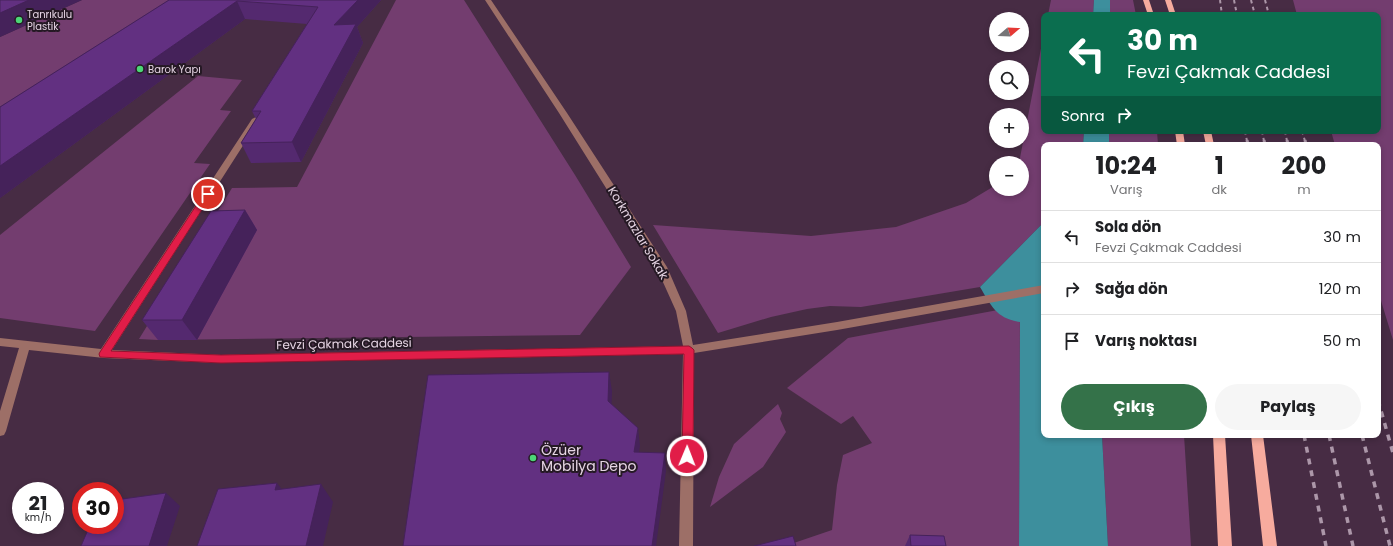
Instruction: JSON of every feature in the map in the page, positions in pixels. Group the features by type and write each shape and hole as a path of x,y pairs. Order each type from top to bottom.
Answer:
{"main road":[{"path":"1146,0 1150,12"},
{"path":"1168,0 1172,12"},
{"path":"1219,438 1225,546"},
{"path":"1258,438 1270,546"}],"street":[{"name":"Korkmazlar Sokak","path":"488,0 563,113 663,270 681,310 689,350 686,546"},
{"path":"104,354 260,113"},
{"name":"Fevzi Çakmak Caddesi","path":"0,342 104,354 221,359 689,350 1041,291"},
{"path":"0,431 25,345"}],"shaded area":[{"path":"82,0 206,0 0,137 0,37"},
{"path":"396,0 464,0 575,175 631,267 580,335 139,339 232,188 297,187"},
{"path":"1051,0 1094,0 1093,12 1049,12"},
{"path":"1110,0 1133,0 1135,12 1110,12"},
{"path":"1293,0 1393,0 1393,340 1381,301 1381,142 1334,142 1332,134 1381,134 1381,12 1296,12"},
{"path":"1041,49 1041,134 1084,134 1083,142 1041,142 1041,225 980,287 861,307 830,306 807,309 771,317 718,333 653,225 811,236 896,227 966,203 989,189 989,196 1029,196 1029,156 1020,156 1022,148 1029,148 1029,111"},
{"path":"198,76 242,80 220,110 231,111 194,163 210,164 95,331 0,318 0,235"},
{"path":"1109,134 1157,134 1158,142 1109,142"},
{"path":"1020,306 1019,546 785,546 832,530 837,485 843,455 872,443 853,416 841,424 787,388 848,338"},
{"path":"778,404 782,413 780,419 786,432 763,467 710,507 719,477 734,444"},
{"path":"1102,438 1184,438 1191,546 1108,546"}],"water":[{"path":"1094,0 1110,0 1110,12 1093,12"},
{"path":"1084,134 1109,134 1109,142 1083,142"},
{"path":"1041,225 1041,438 1102,438 1108,546 1019,546 1020,322 1005,318 1000,314 992,306 980,287"}],"building":[{"path":"0,0 29,0 0,13"},
{"path":"169,0 358,0 334,25 356,24 292,142 241,143 261,111 252,111 318,7 237,1 0,166 0,107"},
{"path":"245,210 182,320 142,320 211,211"},
{"name":"Özüer Mobilya Depo","path":"609,372 608,401 638,428 634,452 665,453 652,546 403,546 428,375"},
{"path":"277,483 275,490 321,484 306,546 197,546 218,489"},
{"path":"166,493 149,546 81,546 86,534 124,534 124,499"},
{"path":"910,535 944,536 946,546 911,546"},
{"path":"793,536 796,546 754,546"}],"railway":[{"path":"1220,0 1222,12"},
{"path":"1234,0 1236,12"},
{"path":"1251,0 1254,12"},
{"path":"1265,0 1268,12"},
{"path":"1246,134 1247,141"},
{"path":"1263,134 1264,141"},
{"path":"1286,134 1287,141"},
{"path":"1303,134 1305,141"},
{"path":"1381,411 1393,453"},
{"path":"1305,438 1326,546"},
{"path":"1330,438 1353,546"},
{"path":"1363,438 1390,546"}],"place":[{"name":"Tanrıkulu Plastik","path":"19,20"},
{"name":"Barok Yapı","path":"140,69"},
{"name":"Özüer Mobilya Depo","path":"533,458"}],"route":[{"path":"208,194 104,354 221,359 689,350 687,456"}]}
